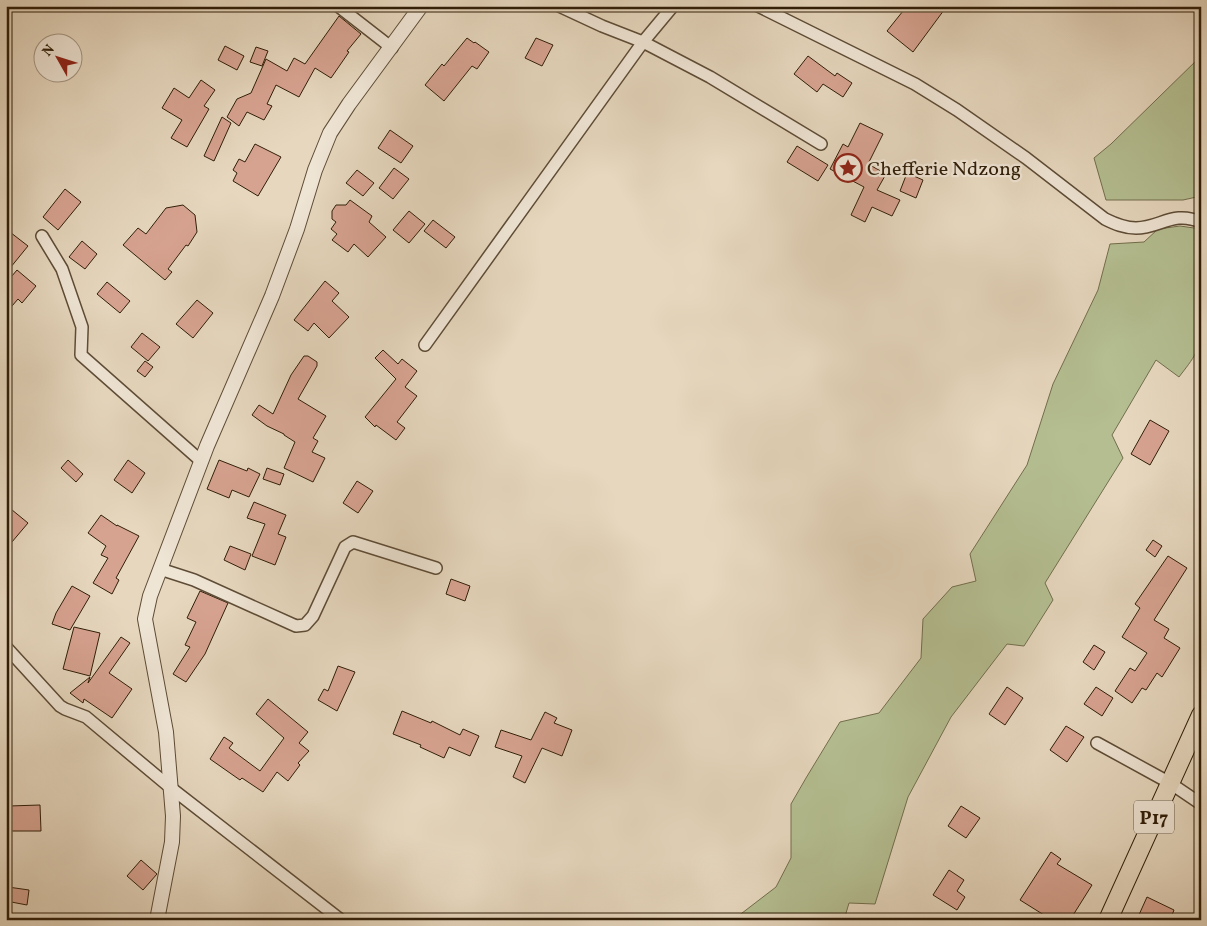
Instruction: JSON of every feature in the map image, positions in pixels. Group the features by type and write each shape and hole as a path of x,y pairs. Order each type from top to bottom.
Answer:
{"main road":[{"name":"P17","path":"1108,920 1201,715"}],"street":[{"path":"338,6 392,48"},
{"path":"156,920 172,842 173,816 166,732 144,619 150,596 201,461 272,296 297,229 315,170 330,133 421,6"},
{"path":"559,6 643,42 710,77 821,144"},
{"path":"425,345 643,42 673,6"},
{"path":"758,6 916,84 949,104 1026,158 1106,219 1119,226 1136,228 1183,217 1201,222"},
{"path":"42,236 62,269 82,326 80,355 201,461"},
{"path":"160,569 194,580 296,626 305,626 313,616 345,547 353,542 436,568"},
{"path":"6,647 60,706 86,717 171,788 341,920"},
{"path":"1097,742 1170,783 1201,804"}],"green space":[{"path":"1201,56 1201,196 1183,200 1106,200 1094,158 1111,144"},
{"path":"1180,226 1201,229 1201,316 1197,324 1200,338 1196,352 1179,377 1156,360 1112,435 1123,458 1045,583 1053,600 1024,646 1007,644 951,717 908,797 875,904 849,903 844,920 733,920 776,887 791,858 791,804 840,722 879,713 921,658 923,619 952,587 976,581 970,554 1027,465 1053,384 1098,290 1110,244 1144,242 1158,229"}],"building":[{"path":"907,6 947,6 913,52 887,31"},
{"path":"339,16 361,34 347,51 349,52 331,78 315,68 299,97 276,85 267,104 272,106 264,120 247,112 239,126 227,117 237,99 251,93 266,59 287,71 294,58 305,64"},
{"path":"467,38 489,52 477,69 472,66 444,101 425,85 442,64 444,66"},
{"path":"536,38 553,45 542,66 525,58"},
{"path":"225,46 244,56 237,70 218,60"},
{"path":"256,47 268,51 262,66 250,62"},
{"path":"808,56 835,76 837,73 852,83 843,97 823,84 817,92 794,74"},
{"path":"201,80 215,90 204,106 209,109 187,147 171,138 182,120 162,108 174,88 189,98"},
{"path":"222,117 231,123 214,161 204,156"},
{"path":"860,123 883,134 868,164 886,174 877,190 900,200 892,216 872,207 865,222 851,215 864,187 830,169 843,144 848,147"},
{"path":"390,130 413,146 401,163 378,148"},
{"path":"255,144 281,157 258,196 233,181 237,173 233,170 239,159 245,162"},
{"path":"797,146 828,165 818,181 787,162"},
{"path":"394,168 409,179 393,199 379,188"},
{"path":"357,170 374,183 363,196 346,183"},
{"path":"907,173 923,180 916,198 900,191"},
{"path":"65,189 81,202 58,230 43,217"},
{"path":"350,200 372,216 369,222 386,237 368,257 354,244 348,252 332,240 337,234 331,229 336,222 332,219 332,211 336,205 346,205"},
{"path":"183,205 195,215 197,232 188,246 186,245 168,269 172,272 165,280 123,245 138,228 146,234 166,208"},
{"path":"409,211 425,224 409,243 393,230"},
{"path":"433,220 455,237 446,248 424,231"},
{"path":"6,229 28,246 6,273"},
{"path":"82,241 97,254 85,269 69,257"},
{"path":"17,270 36,286 22,303 18,299 6,313 6,283"},
{"path":"325,281 339,293 332,301 349,317 329,338 314,323 308,331 294,320"},
{"path":"107,282 130,301 120,313 97,294"},
{"path":"197,300 213,313 193,338 176,324"},
{"path":"142,333 160,347 148,361 131,347"},
{"path":"383,350 398,364 402,359 417,371 405,387 417,396 397,422 405,428 396,440 376,425 375,427 365,417 396,379 375,358"},
{"path":"304,356 308,356 317,362 317,366 298,399 326,416 313,438 318,441 312,452 325,458 313,482 284,468 295,442 252,415 259,405 273,414 291,375"},
{"path":"145,361 153,367 145,377 137,371"},
{"path":"1150,420 1169,431 1150,465 1131,454"},
{"path":"68,460 83,474 76,482 61,468"},
{"path":"128,460 145,473 132,493 114,480"},
{"path":"219,460 247,471 248,468 260,474 249,497 232,490 229,498 207,489"},
{"path":"267,468 284,474 280,485 263,479"},
{"path":"357,481 373,491 358,513 343,503"},
{"path":"254,502 286,515 278,534 286,537 275,565 252,556 265,524 247,518"},
{"path":"6,505 28,523 6,549"},
{"path":"101,515 117,526 139,536 116,578 119,580 112,594 93,583 108,558 101,555 106,546 88,533"},
{"path":"1153,540 1162,546 1155,557 1146,550"},
{"path":"230,546 251,554 245,570 224,560"},
{"path":"1168,556 1187,568 1154,620 1169,629 1164,638 1180,648 1162,677 1157,673 1146,690 1142,688 1132,703 1115,691 1130,668 1135,671 1147,653 1122,637 1140,608 1135,604"},
{"path":"451,579 470,586 465,601 446,594"},
{"path":"72,586 90,596 70,630 52,624 56,613"},
{"path":"200,591 228,603 205,654 186,682 173,674 190,647 185,645 196,622 187,618"},
{"path":"74,627 100,633 90,676 63,669"},
{"path":"121,637 130,643 109,673 132,689 112,718 84,699 83,703 70,693 90,677 88,683"},
{"path":"1094,645 1105,652 1094,670 1083,662"},
{"path":"338,666 355,672 337,711 318,700 324,689 328,691"},
{"path":"1007,687 1023,698 1005,725 989,714"},
{"path":"1096,687 1113,698 1102,716 1084,704"},
{"path":"268,699 308,732 299,743 309,751 298,763 300,765 288,781 277,772 263,792 242,778 240,780 210,759 224,737 233,743 229,748 260,771 284,738 256,714"},
{"path":"402,711 431,723 432,721 460,735 463,729 479,736 470,756 449,747 444,758 420,747 421,745 393,734"},
{"path":"545,712 557,718 554,723 572,730 562,756 542,748 525,783 513,777 522,756 495,747 501,730 531,740"},
{"path":"1066,726 1084,737 1067,762 1050,750"},
{"path":"40,805 41,831 6,831 6,813 9,812 9,806"},
{"path":"961,806 980,818 966,838 948,826"},
{"path":"1051,852 1061,859 1057,864 1092,885 1070,920 1052,920 1020,900"},
{"path":"141,860 157,874 143,890 127,876"},
{"path":"949,870 964,880 957,891 965,897 957,910 933,895"},
{"path":"8,887 29,890 27,905 6,901"},
{"path":"1147,897 1174,910 1170,920 1144,920 1138,917"}],"place":[{"name":"Chefferie Ndzong","path":"848,168"}]}
